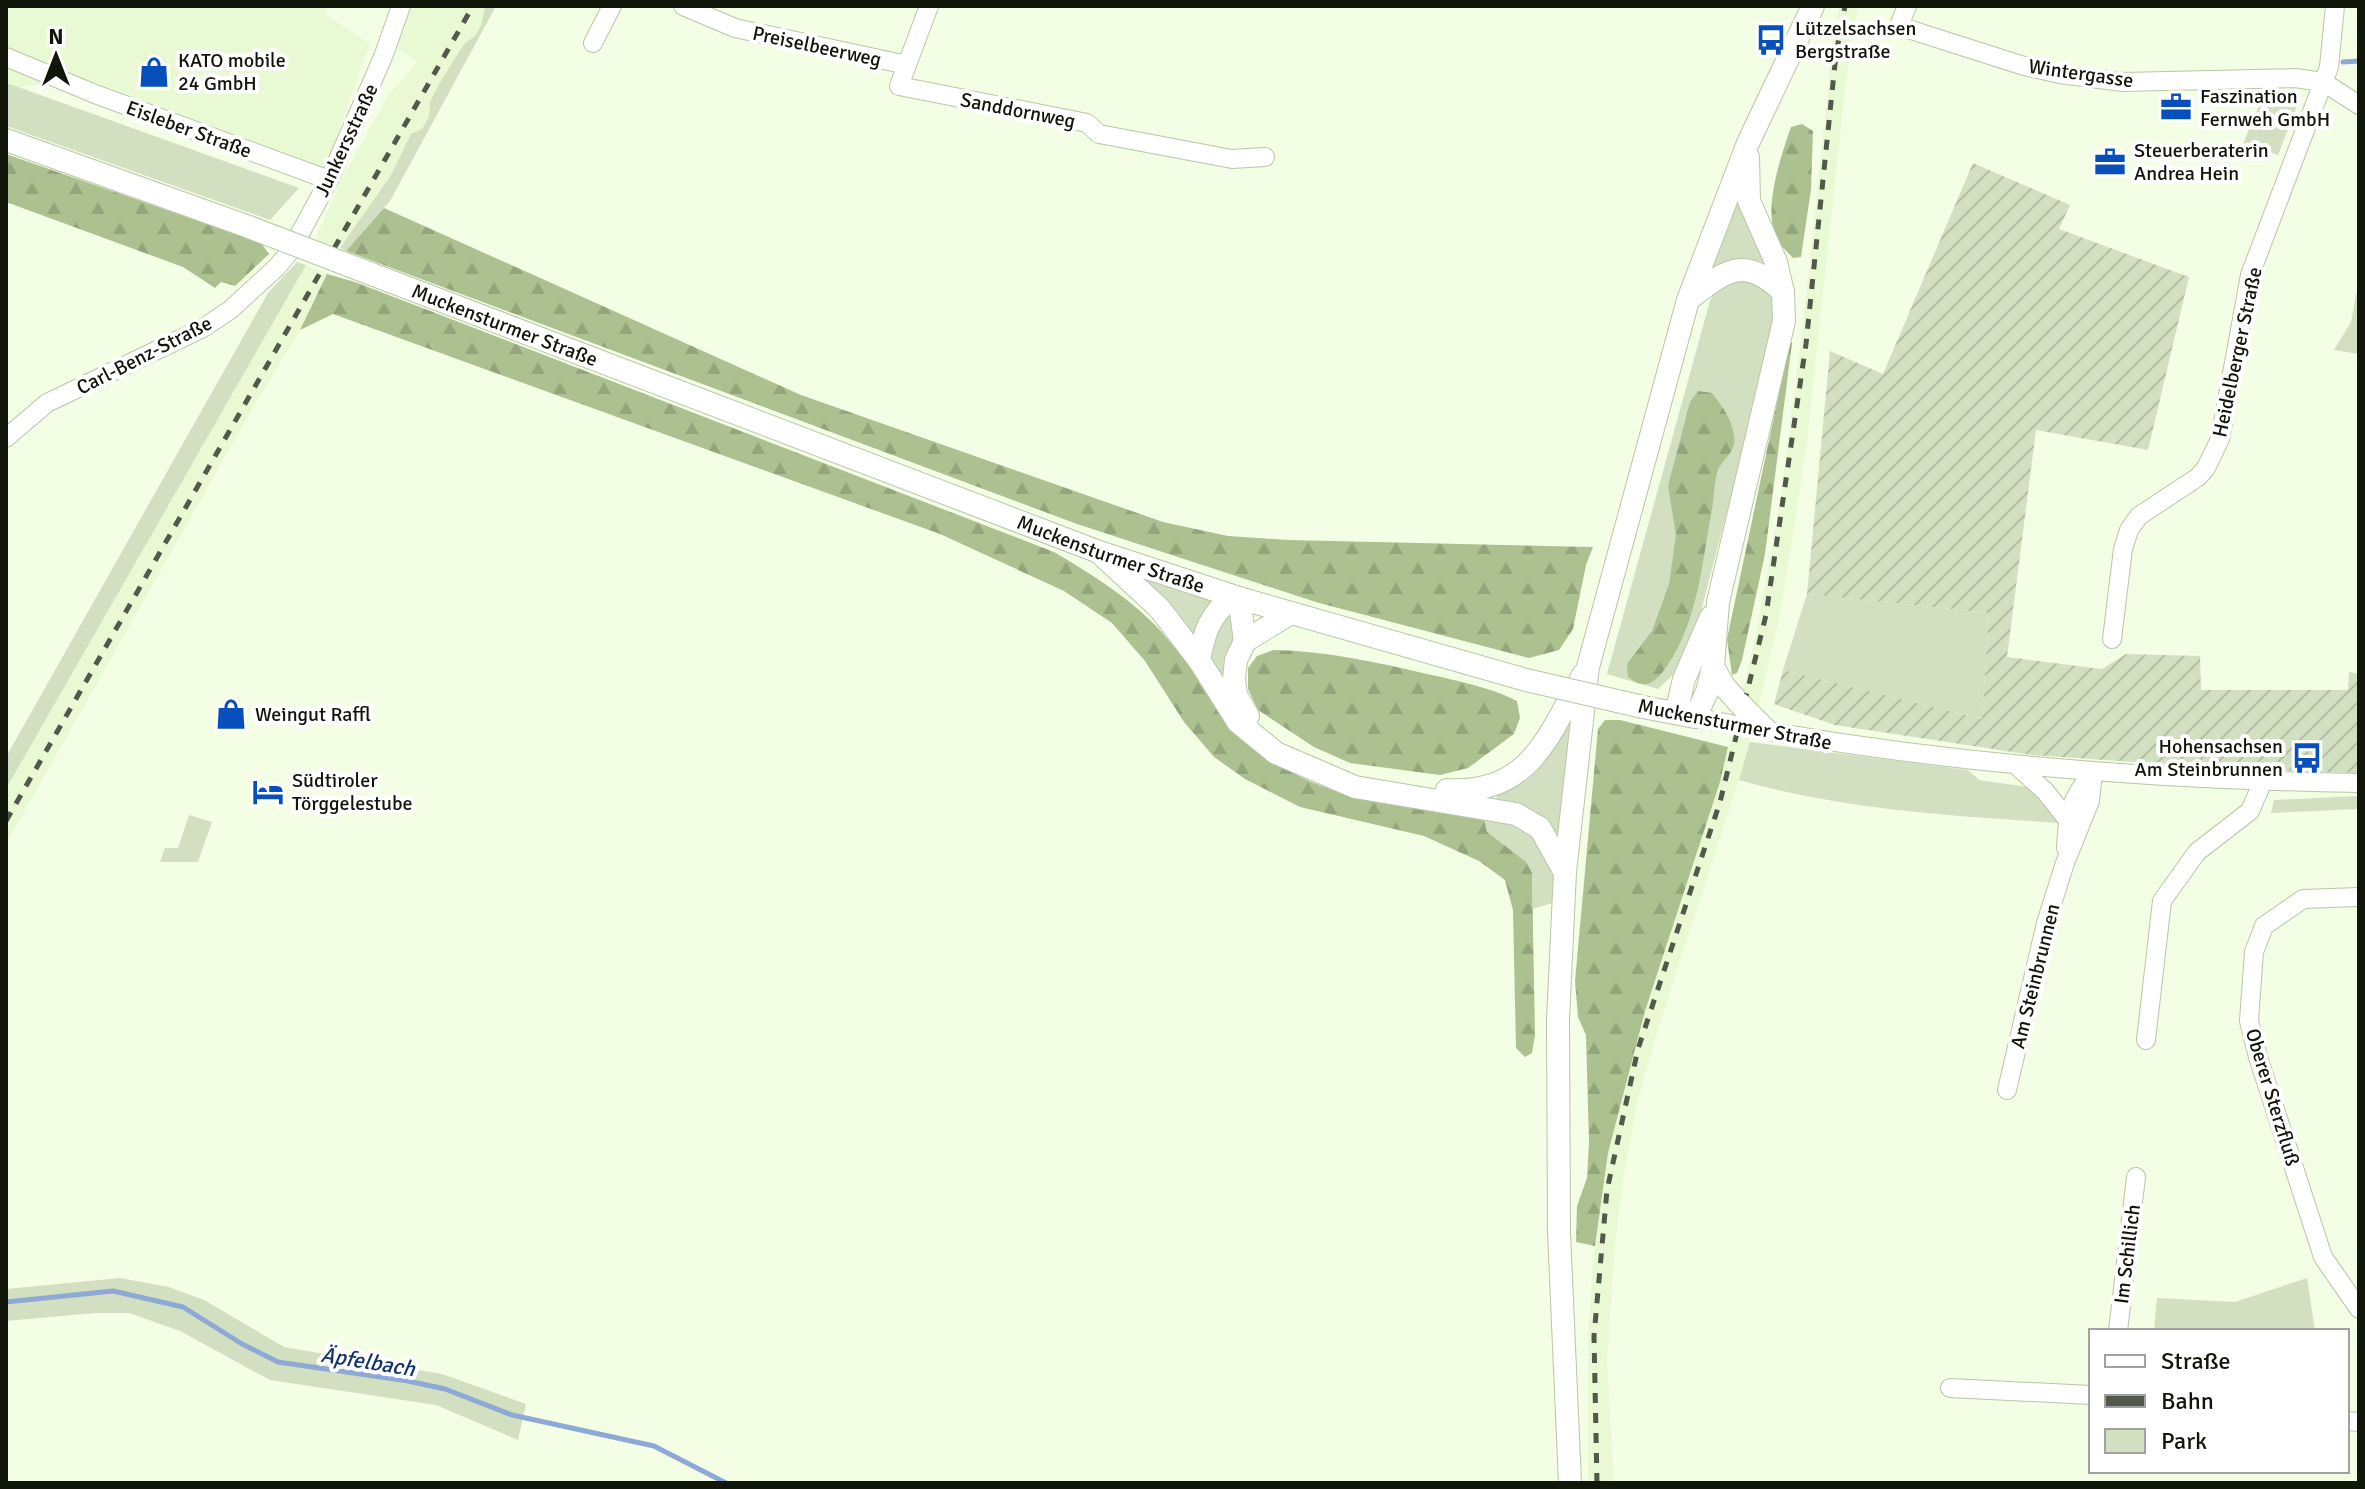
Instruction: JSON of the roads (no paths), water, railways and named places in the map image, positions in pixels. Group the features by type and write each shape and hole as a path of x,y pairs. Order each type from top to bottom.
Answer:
{"main road":[{"path":"1570,1483 1558,1200 1558,1020 1565,872 1588,667 1688,300 1748,143 1813,6"},
{"name":"Muckensturmer Straße","path":"6,140 249,227 1099,552 1235,597 1526,680 1686,715"},
{"path":"1686,715 1707,692 1713,667 1718,602 1784,321 1783,292 1776,262 1749,201 1748,143"},
{"path":"1688,300 1716,278 1733,270 1755,271 1783,292"},
{"path":"1099,552 1159,608 1199,660 1238,722 1276,753 1355,787 1516,814 1540,828 1565,872"},
{"path":"1199,660 1204,630 1214,614 1235,597 1245,641"},
{"path":"1686,715 1684,679 1718,602"},
{"path":"1291,613 1245,641 1236,660 1236,695 1252,722 1265,735 1329,769 1358,777 1435,789 1479,789 1512,778 1548,740 1588,667"},
{"path":"1713,667 1738,714 1767,731"}],"street":[{"name":"Junkersstraße","path":"277,267 291,250 329,180 383,57 401,6"},
{"path":"593,43 612,6"},
{"name":"Preiselbeerweg","path":"683,6 735,28 907,65"},
{"path":"907,65 929,6"},
{"name":"Heidelberger Straße","path":"2112,639 2123,549 2129,530 2139,516 2198,477 2206,468 2220,439 2250,275 2329,67 2335,6"},
{"name":"Wintergasse","path":"1903,15 1908,29 2024,66 2060,74 2123,82 2295,78 2323,82 2359,105"},
{"name":"Eisleber Straße","path":"6,57 95,94 329,180"},
{"name":"Sanddornweg","path":"907,65 899,86 1087,123 1099,134 1232,159 1265,157"},
{"name":"Carl-Benz-Straße","path":"6,438 47,403 194,332 230,310 277,267"},
{"name":"Muckensturmer Straße","path":"1686,715 1738,714"},
{"name":"Muckensturmer Straße","path":"1767,731 2018,767 2263,781 2359,783"},
{"path":"2018,767 2045,791 2067,819"},
{"name":"Am Steinbrunnen","path":"2065,863 2067,819 2074,796 2093,773"},
{"name":"Am Steinbrunnen","path":"2007,1090 2046,923 2065,863 2090,801 2093,773"},
{"path":"2146,1040 2162,901 2197,852 2250,811 2263,781"},
{"name":"Oberer Sterzfluß","path":"2359,897 2303,899 2264,926 2254,952 2249,1021 2323,1257 2359,1309"},
{"name":"Im Schillich","path":"2118,1329 2136,1177"},
{"path":"1950,1388 2089,1395"}],"waterway":[{"path":"2343,62 2359,61"},
{"name":"Äpfelbach","path":"6,1302 113,1291 183,1307 242,1344 278,1362 445,1389 512,1415 654,1446 726,1483"}],"railway":[{"path":"6,821 473,6"},
{"path":"1597,1483 1594,1336 1607,1190 1638,1049 1720,802 1766,615 1806,344 1836,54 1845,6"}],"place":[{"name":"Lützelsachsen Bergstraße","path":"1771,40"},
{"name":"KATO mobile 24 GmbH","path":"154,72"},
{"name":"Faszination Fernweh GmbH","path":"2176,107"},
{"name":"Steuerberaterin Andrea Hein","path":"2110,162"},
{"name":"Weingut Raffl","path":"231,714"},
{"name":"Hohensachsen Am Steinbrunnen","path":"2307,758"},
{"name":"Südtiroler Törggelestube","path":"268,792"}]}
